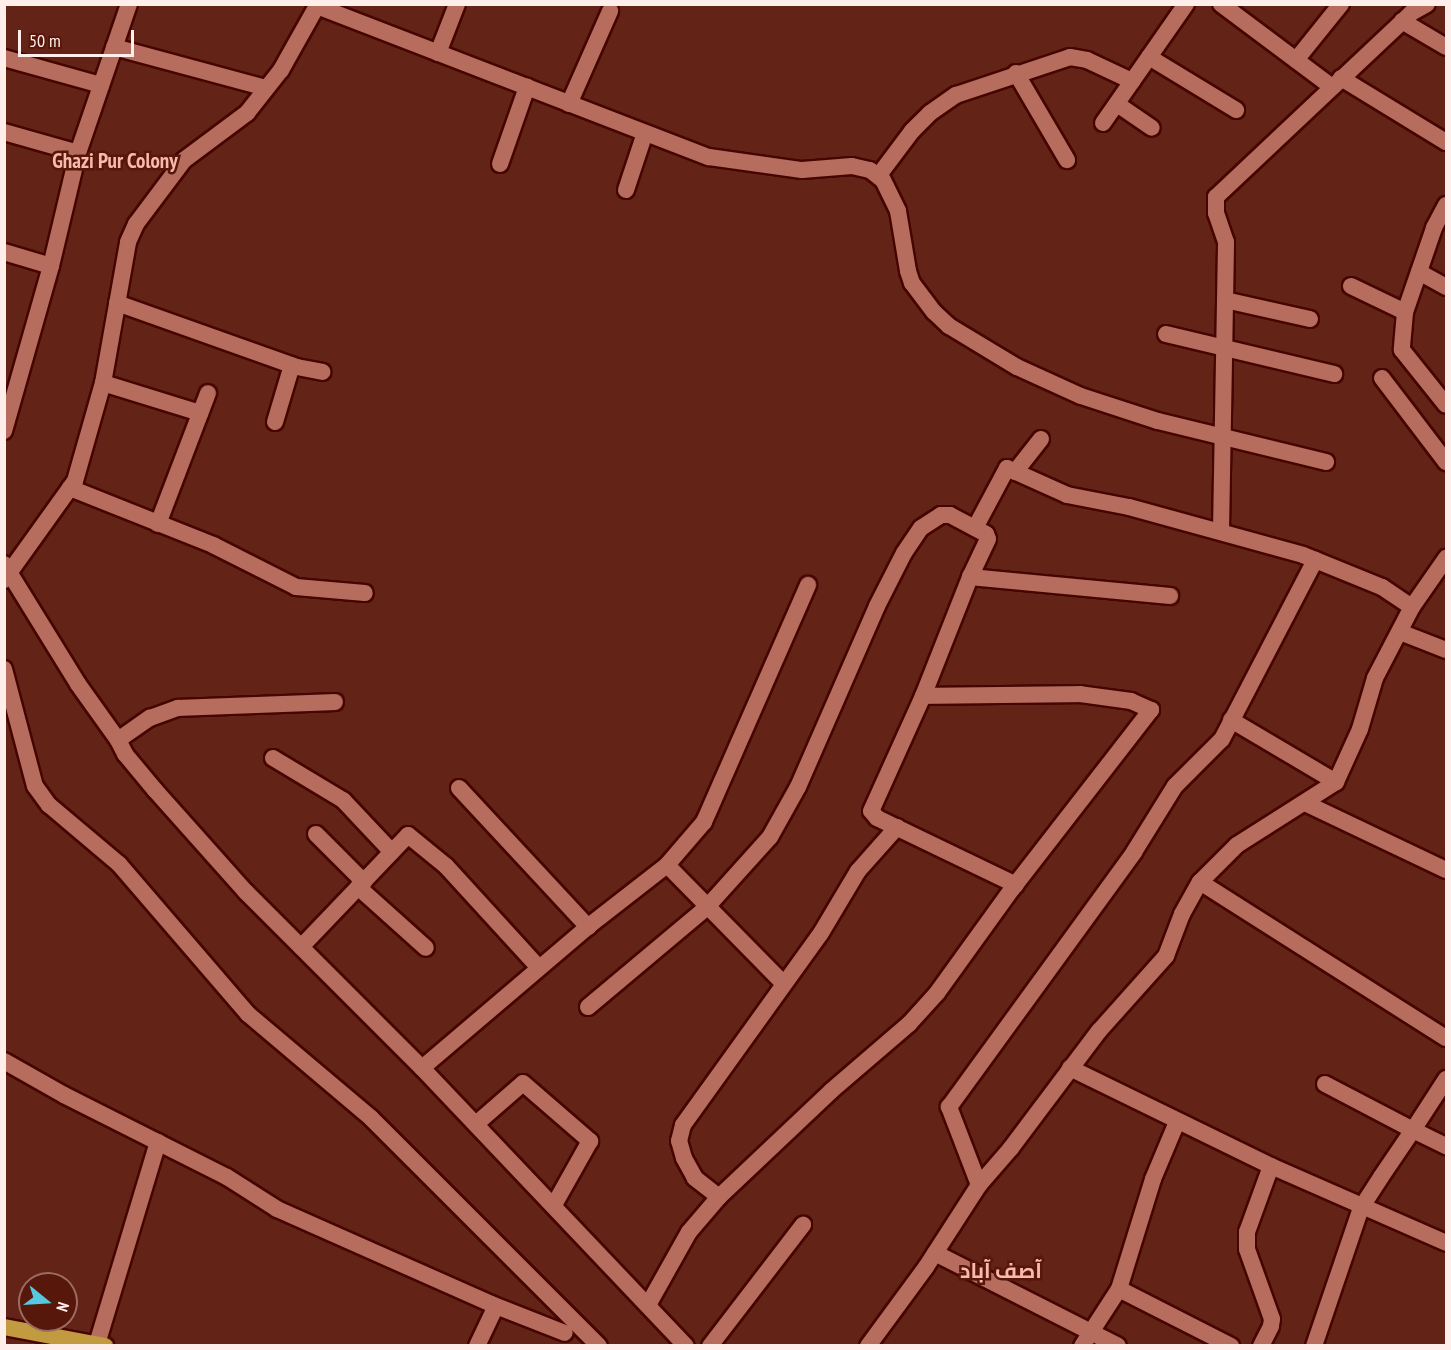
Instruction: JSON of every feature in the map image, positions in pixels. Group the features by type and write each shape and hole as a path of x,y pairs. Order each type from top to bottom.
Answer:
{"highway":[{"path":"4,1327 101,1345"}],"street":[{"path":"4,431 51,266 78,153 129,4"},
{"path":"438,53 457,4"},
{"path":"1103,123 1186,4"},
{"path":"1221,4 1296,60 1446,142"},
{"path":"1296,60 1341,4"},
{"path":"1221,531 1226,242 1216,213 1216,197 1402,21 1427,4"},
{"path":"686,1346 422,1068 231,875 125,754 7,573 70,488 85,450 103,383 128,242 145,208 183,160 247,113 281,70 315,6 709,157 802,170 852,166 879,175 898,211 912,283 934,312 949,326 1017,367 1060,388 1129,413 1326,462"},
{"path":"569,104 610,11"},
{"path":"1402,21 1446,47"},
{"path":"114,46 266,88"},
{"path":"879,175 912,131 930,113 956,95 1070,57 1087,60 1132,81"},
{"path":"1149,57 1236,110"},
{"path":"4,58 101,85"},
{"path":"1016,74 1067,160"},
{"path":"500,165 527,87"},
{"path":"1117,104 1152,128"},
{"path":"4,132 78,153"},
{"path":"626,190 645,133"},
{"path":"1446,205 1434,228 1405,312 1402,350 1446,405"},
{"path":"4,252 51,266"},
{"path":"1419,272 1446,287"},
{"path":"1351,286 1405,312"},
{"path":"1225,300 1310,319"},
{"path":"117,303 292,365 323,372"},
{"path":"1166,334 1334,374"},
{"path":"275,423 292,365"},
{"path":"1382,378 1446,462"},
{"path":"103,383 200,413"},
{"path":"158,524 208,393"},
{"path":"1015,472 1041,439"},
{"path":"975,528 1007,468 1066,495 1129,507 1221,531 1315,560 1382,587 1412,607"},
{"path":"70,488 213,545 296,587 365,593"},
{"path":"588,1007 707,907 770,837 798,787 877,606 904,553 921,528 941,514 950,515 975,528 986,534 988,539 872,811 877,818 1016,885"},
{"path":"979,1185 949,1107 1134,852 1175,786 1222,739 1315,560"},
{"path":"868,1346 935,1253 979,1185 1011,1148 1099,1031 1166,956 1182,914 1200,882 1237,845 1336,782 1360,729 1375,678 1412,607 1446,560"},
{"path":"970,577 1170,596"},
{"path":"422,1068 588,927 667,865 704,822 808,585"},
{"path":"1400,632 1446,650"},
{"path":"4,669 35,786 49,804 118,864 248,1014 371,1118 599,1346"},
{"path":"648,1305 689,1232 718,1197 831,1091 909,1024 937,993 1016,885 1151,710 1131,701 1080,693 923,696"},
{"path":"118,740 150,718 178,708 335,702"},
{"path":"1231,720 1336,782"},
{"path":"273,758 343,800 392,852"},
{"path":"459,788 588,927"},
{"path":"1305,803 1446,870"},
{"path":"718,1197 695,1178 684,1158 679,1141 683,1125 821,933 858,871 897,827"},
{"path":"316,834 361,884 426,948"},
{"path":"301,947 408,835 446,866 539,968"},
{"path":"667,865 783,983"},
{"path":"1200,882 1446,1038"},
{"path":"4,1061 64,1095 227,1177 277,1209 496,1306 563,1339 570,1315"},
{"path":"1070,1068 1178,1122 1361,1208 1446,1243"},
{"path":"1314,1346 1361,1208 1446,1079"},
{"path":"476,1124 524,1083 590,1141 554,1205"},
{"path":"1325,1084 1446,1146"},
{"path":"1087,1339 1119,1289 1153,1179 1178,1122"},
{"path":"101,1345 158,1142"},
{"path":"1261,1346 1272,1319 1247,1249 1247,1232 1271,1166"},
{"path":"710,1346 803,1225"},
{"path":"935,1253 1087,1339 1118,1346"},
{"path":"1119,1289 1231,1346"},
{"path":"477,1346 496,1306"}],"district":[{"name":"Ghazi Pur Colony","path":"115,161"},
{"name":"آصف آباد","path":"1001,1271"}]}
